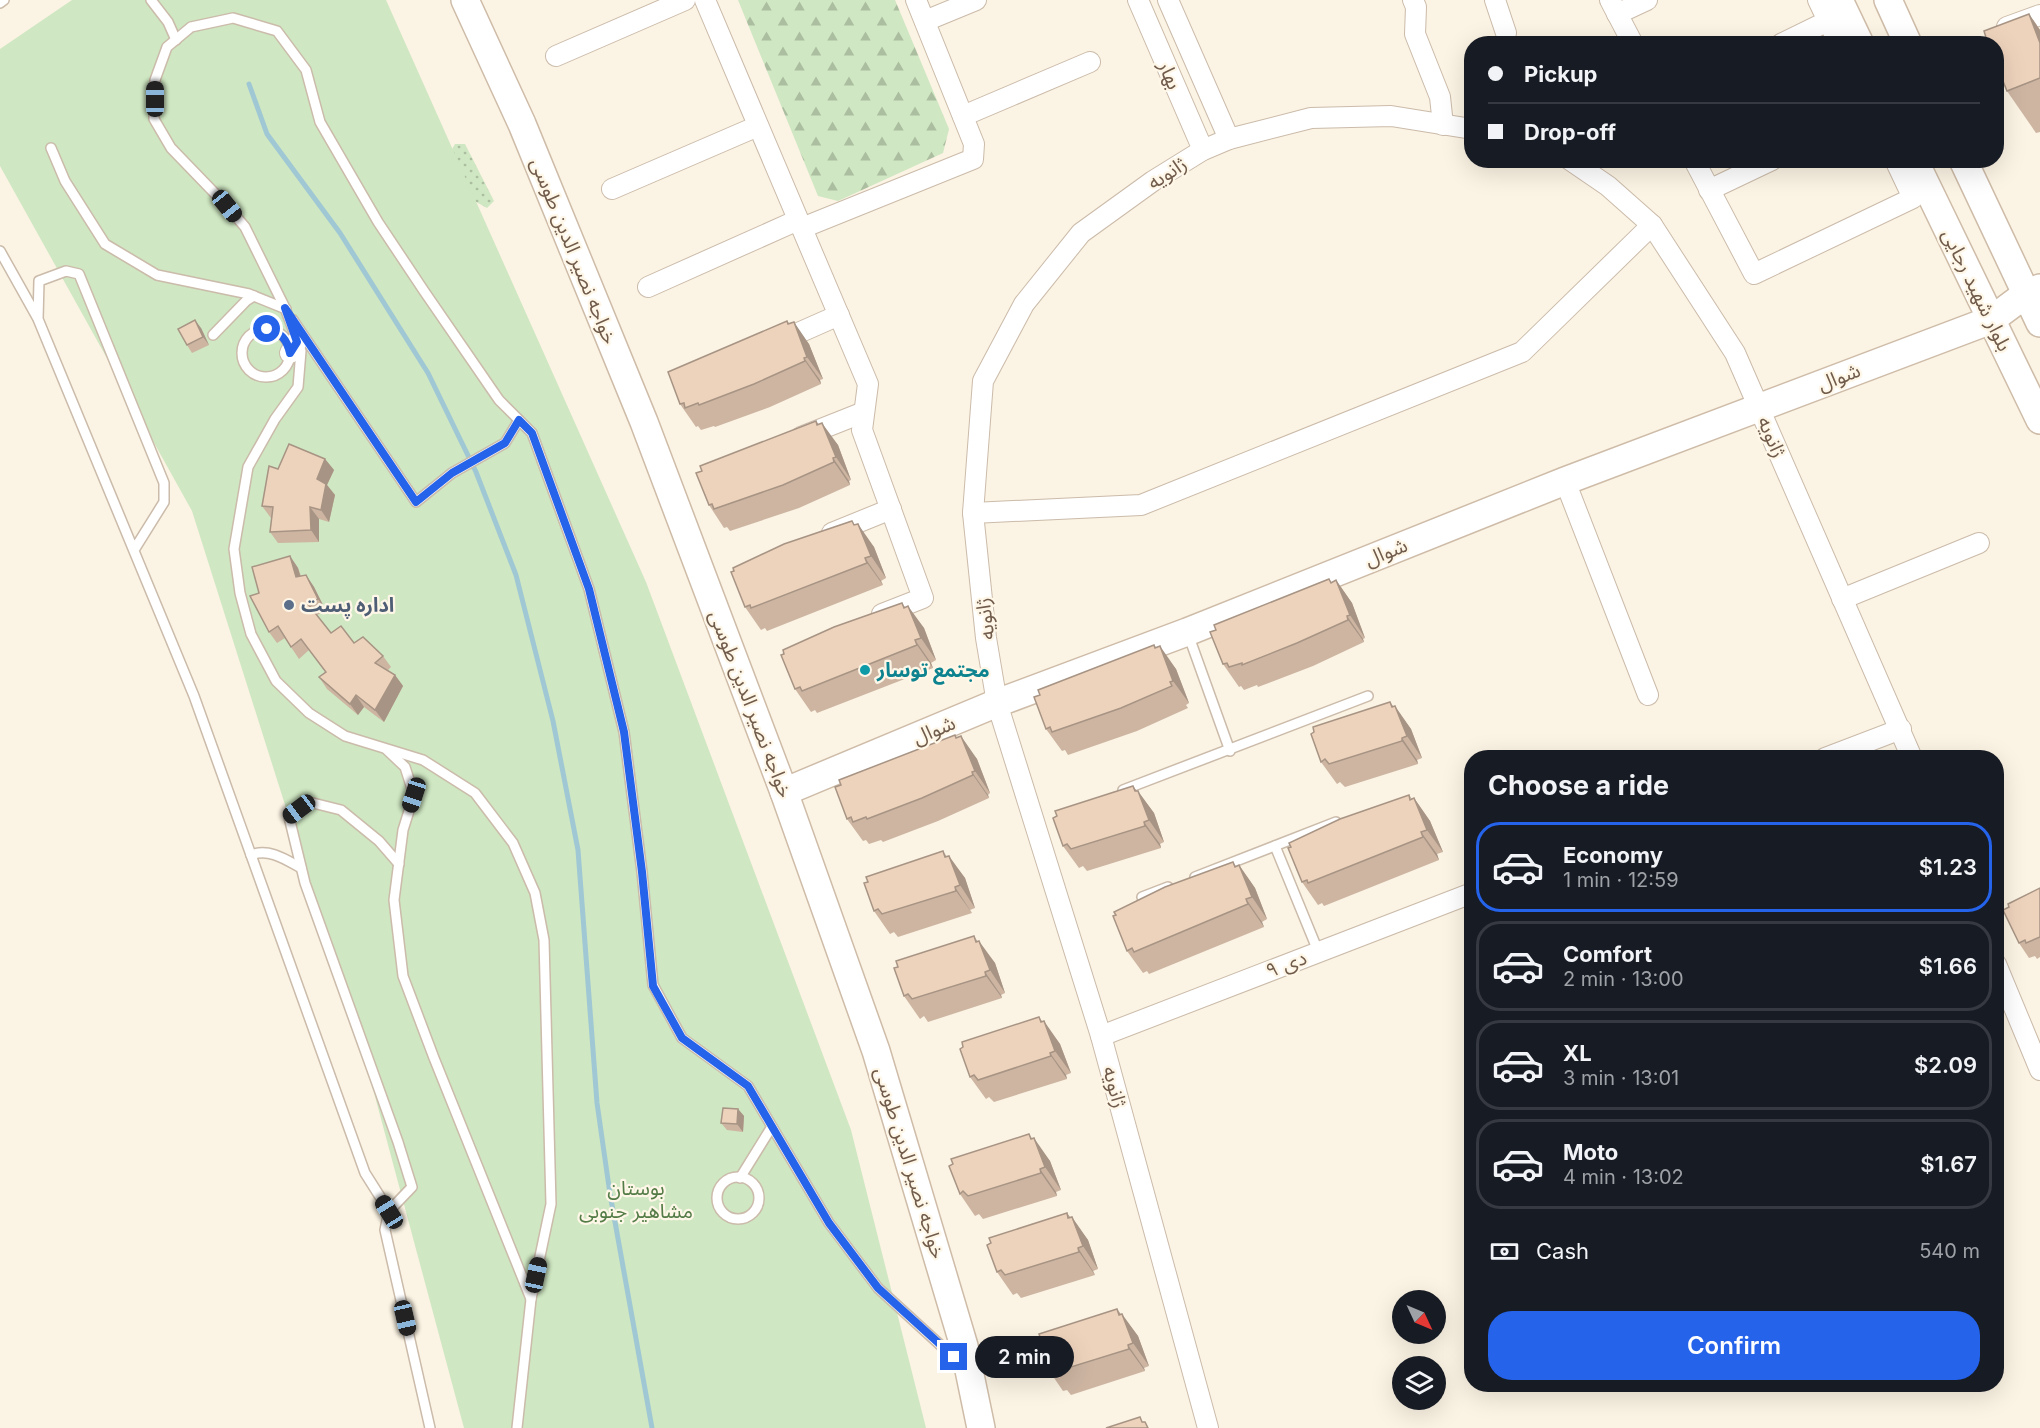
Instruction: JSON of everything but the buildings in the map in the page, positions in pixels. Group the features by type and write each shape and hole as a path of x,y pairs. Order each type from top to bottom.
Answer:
{"street":[{"name":"خواجه نصیر الدین طوسی","path":"465,0 522,123 644,422 784,792 876,1051 961,1335 981,1428"},
{"path":"556,56 685,0"},
{"path":"705,0 868,384 862,430 923,598 869,620"},
{"path":"648,287 800,224 973,159 974,144 916,0"},
{"path":"925,21 976,0"},
{"name":"بهار","path":"1138,0 1203,150"},
{"name":"بهار","path":"1168,0 1229,139"},
{"path":"1413,0 1416,7 1415,34 1440,97 1443,125"},
{"path":"1495,0 1506,33"},
{"path":"1629,36 1614,7 1647,0"},
{"path":"1818,0 1834,10 1854,36"},
{"path":"1888,0 1904,36"},
{"path":"1793,36 1834,10"},
{"path":"1834,10 1838,36"},
{"path":"1990,33 2040,15"},
{"path":"963,116 1090,62"},
{"name":"ژانویه","path":"1208,1428 1101,1036 997,703 986,638 973,513 982,381 1024,304 1081,233 1153,181 1203,150 1229,139 1311,118 1391,116 1464,128"},
{"path":"612,189 759,126"},
{"name":"ژانویه","path":"1582,168 1608,186 1652,225 1735,353 1909,750"},
{"path":"1698,168 1754,274 1912,198 1899,168"},
{"path":"1709,190 1755,168"},
{"name":"بلوار شهید رجایی","path":"1918,168 2040,420"},
{"path":"1967,168 2033,291 2040,323"},
{"path":"973,513 1141,505 1522,352 1652,225"},
{"path":"1991,320 2033,291"},
{"path":"762,348 839,315"},
{"name":"شوال","path":"784,792 997,703 1187,632 1565,481 1991,320"},
{"path":"1991,320 2040,328"},
{"path":"780,445 864,412"},
{"path":"1565,481 1648,695"},
{"path":"818,538 891,509"},
{"path":"1842,599 1979,543"},
{"path":"1846,750 1901,729"},
{"name":"۹ دی","path":"1101,1036 1464,896"},
{"path":"2004,982 2040,1070"}],"lane":[{"path":"0,3 4,0"},
{"path":"151,0 168,22 176,40"},
{"path":"519,420 505,443 452,473 416,502 285,308 245,227 171,148 154,119 155,80 167,48 191,27 233,18 277,31 306,70 320,123 378,222 499,400 519,420 532,433 589,589 624,732 642,872 653,986 682,1038 748,1086 829,1223 878,1288 969,1371"},
{"path":"51,148 65,181 105,244 157,275 254,296 285,308"},
{"path":"0,251 38,319 194,696 365,1173 389,1212"},
{"path":"38,319 39,281 66,271 79,274 164,483 164,502 134,550"},
{"path":"213,335 246,301 254,296"},
{"path":"285,308 294,347 284,369 270,377 262,377 248,369 242,354 247,339 253,333 267,329 280,334 294,347 301,351 298,387 275,420 248,467 234,549 240,593 251,634 276,681 309,713 345,736 423,760 475,793 513,843 535,893 544,940 551,1204 531,1299 517,1428"},
{"path":"1187,632 1230,751"},
{"path":"1111,794 1230,751 1368,696"},
{"path":"385,748 405,767 414,795 403,830 394,900 403,976 531,1299"},
{"path":"399,864 379,841 340,810 309,802 289,817 301,868 412,1187 389,1212 386,1230 430,1428"},
{"path":"1186,880 1342,820"},
{"path":"1275,846 1318,951"},
{"path":"251,855 262,851 284,858 301,868"},
{"path":"1142,897 1175,884"},
{"path":"740,1178 771,1128"},
{"path":"733,1178 740,1178 752,1184 756,1189 758,1202 751,1214 737,1219 723,1213 718,1207 717,1200 721,1186 733,1178"}],"green space":[{"name":"بوستان مشاهیر جنوبی","path":"72,0 386,0 646,582 851,1130 926,1428 464,1428 362,1048 192,511 0,166 0,49"},
{"path":"738,0 895,0 949,129 943,153 838,201 818,196"},
{"path":"455,144 465,144 494,201 487,208 469,198 452,149"}],"waterway":[{"path":"249,84 267,134 340,233 428,373 476,472 516,575 553,721 578,850 597,1103 610,1194 652,1428"}],"place":[{"name":"اداره پست","path":"289,605"},
{"name":"مجتمع توسار","path":"865,670"}],"route":[{"path":"267,329 280,334 285,339 290,353 297,342 285,308 409,495 416,502 452,473 505,443 519,420 532,433 589,589 624,732 642,872 653,986 682,1038 748,1086 829,1223 878,1288 954,1357"}]}
